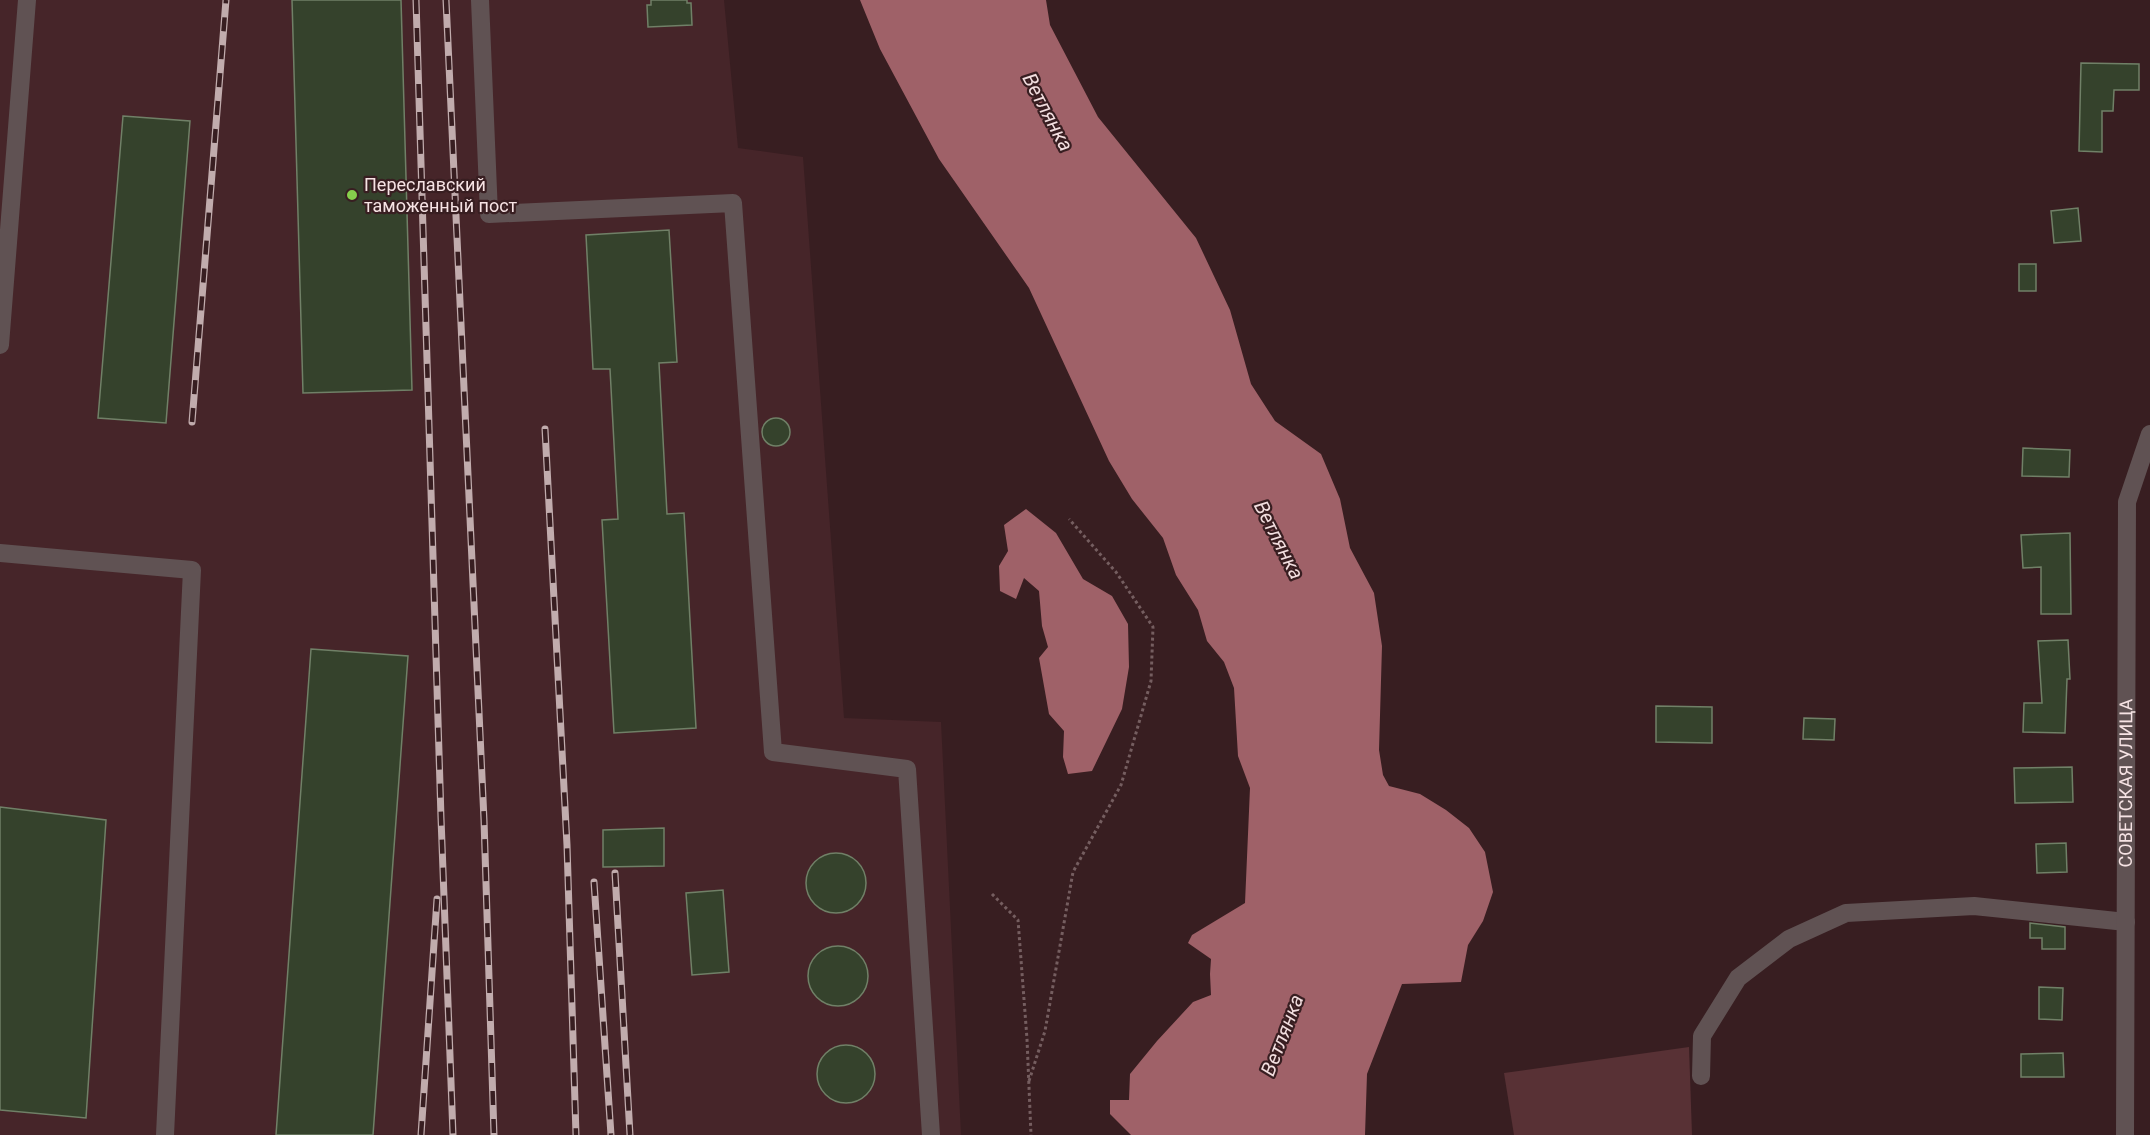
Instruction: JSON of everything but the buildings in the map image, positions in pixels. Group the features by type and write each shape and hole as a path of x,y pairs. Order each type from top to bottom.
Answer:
{"street":[{"path":"0,345 27,0"},
{"path":"480,0 489,214 733,203 773,752 907,769 931,1135"},
{"name":"СОВЕТСКАЯ УЛИЦА","path":"2125,1135 2127,502 2150,434"},
{"path":"0,553 192,570 165,1135"},
{"path":"1701,1076 1702,1036 1738,978 1789,939 1846,913 1974,906 2126,922"}],"path":[{"path":"1029,1080 1045,1032 1073,872 1121,784 1151,681 1153,627 1116,572 1069,519"},
{"path":"992,894 1018,920 1029,1080 1030,1135"}],"shaded area":[{"path":"0,0 724,0 738,148 803,157 844,718 941,722 961,1135 0,1135"},
{"path":"1689,1047 1692,1135 1514,1135 1504,1073"}],"water":[{"name":"Ветлянка","path":"860,0 1046,0 1050,25 1098,117 1196,238 1230,310 1251,384 1275,421 1321,454 1340,499 1350,548 1374,593 1382,646 1379,750 1383,775 1389,786 1420,794 1469,828 1485,852 1493,892 1483,921 1468,945 1461,982 1402,984 1367,1074 1365,1135 1131,1135 1110,1114 1110,1100 1129,1100 1130,1074 1157,1041 1193,1002 1211,995 1211,959 1188,943 1192,935 1245,903 1250,788 1238,756 1234,688 1224,662 1207,641 1198,610 1176,575 1163,538 1132,499 1109,461 1029,288 939,159 880,49"},
{"path":"1026,509 1056,533 1083,579 1112,596 1128,624 1129,667 1122,709 1092,771 1068,774 1063,757 1064,731 1049,714 1039,658 1048,647 1042,626 1039,591 1024,578 1016,599 1000,591 999,566 1008,551 1004,525"}],"railway":[{"path":"192,422 226,0"},
{"path":"416,0 453,1135"},
{"path":"446,0 484,820 494,1135"},
{"path":"545,429 567,845 576,1135"},
{"path":"615,873 630,1135"},
{"path":"594,882 611,1135"},
{"path":"421,1135 437,899"}],"place":[{"name":"Переславский таможенный пост","path":"352,195"}]}
